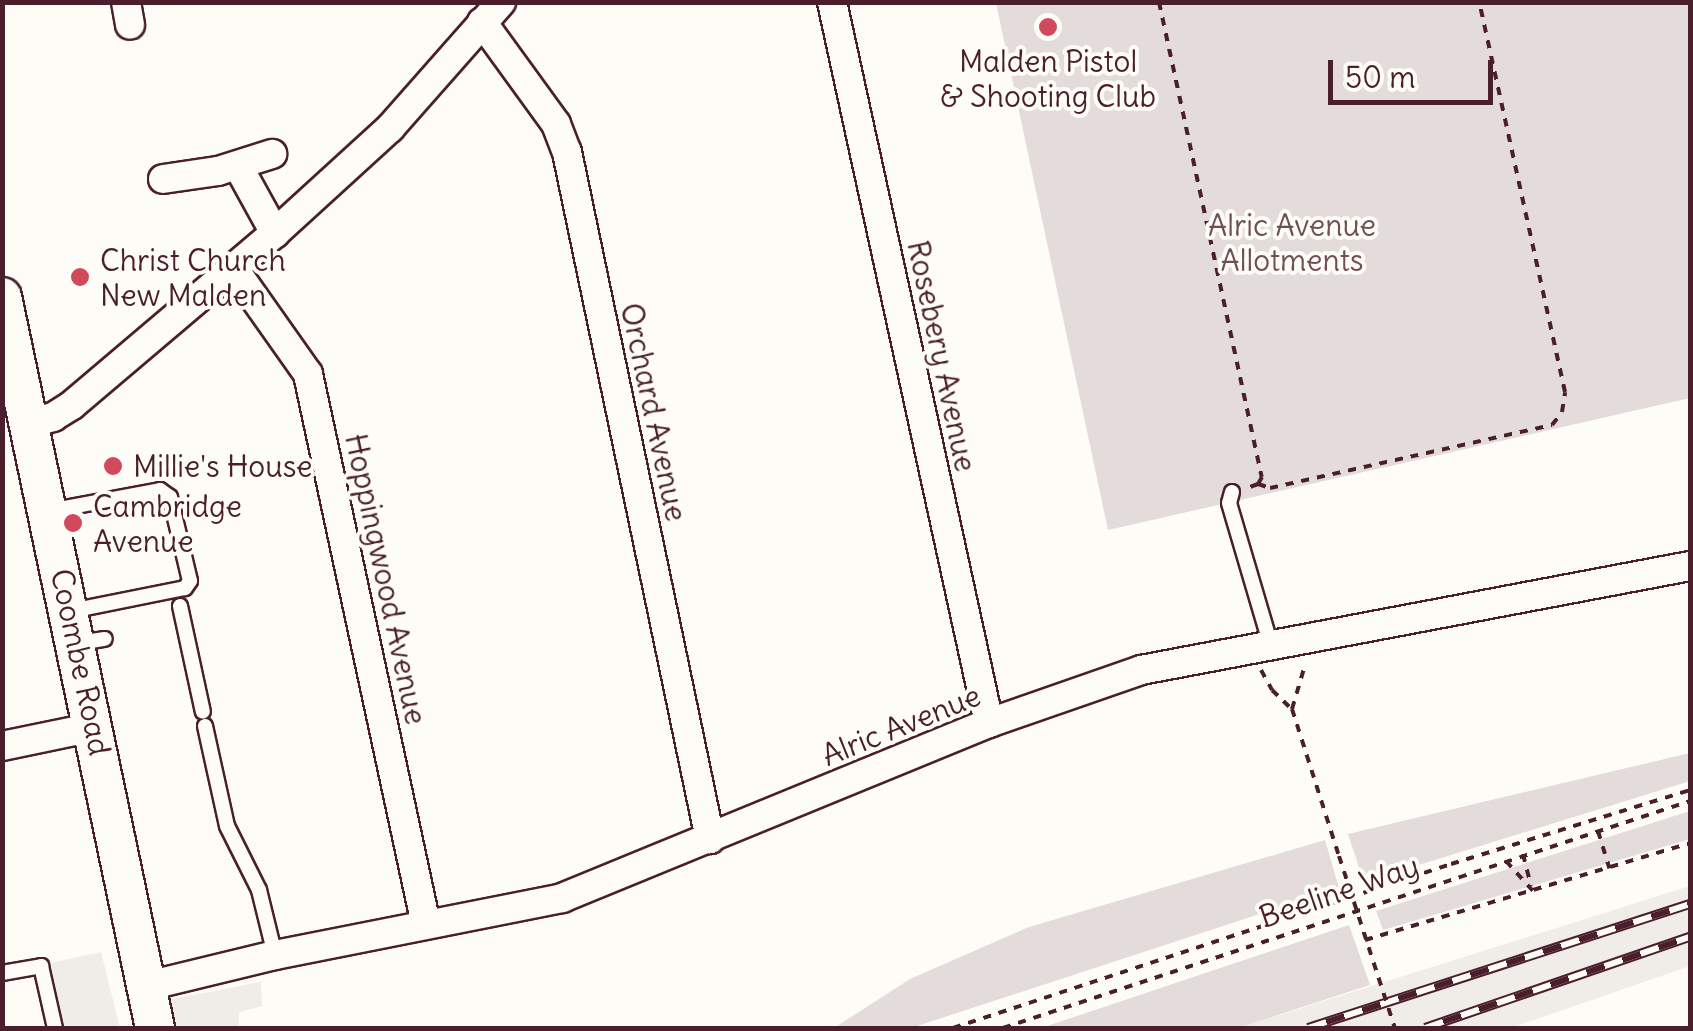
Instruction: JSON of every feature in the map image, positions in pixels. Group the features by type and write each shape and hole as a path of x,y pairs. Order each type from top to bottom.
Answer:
{"main road":[{"name":"Coombe Road","path":"2,296 18,410 85,631 94,726 155,1028"}],"street":[{"name":"Rosebery Avenue","path":"832,2 989,723"},
{"path":"18,410 52,417 72,404 234,269 390,128 492,12"},
{"name":"Orchard Avenue","path":"492,12 556,124 567,152 710,839"},
{"path":"163,179 238,166 272,154"},
{"path":"238,166 276,233"},
{"name":"Hoppingwood Avenue","path":"234,269 308,374 426,925"},
{"name":"Alric Avenue","path":"147,986 275,955 562,898 989,723 1112,678 1690,566"},
{"path":"2,746 94,726"}],"lane":[{"path":"49,511 160,490 170,497 190,582 185,588 85,631"},
{"path":"1232,492 1230,503 1260,648"},
{"path":"180,606 227,826 260,890 275,955"},
{"path":"167,630 184,626"},
{"path":"2,974 40,966 54,1028"}],"path":[{"path":"1158,2 1262,477 1258,484"},
{"path":"1232,492 1258,484 1270,488 1552,425 1562,412 1565,392 1478,2"},
{"path":"1292,708 1305,664 1303,640"},
{"path":"1260,648 1272,690 1292,708 1395,1028"},
{"path":"954,1028 1451,864 1690,790"},
{"name":"Beeline Way","path":"1003,1028 1522,854 1690,802"},
{"path":"1598,830 1609,868"},
{"path":"1365,940 1690,843"},
{"path":"1522,854 1532,891"},
{"path":"1505,860 1532,891"}],"shaded area":[{"path":"1690,886 1690,966 1511,1028 1238,1028"},
{"path":"101,952 120,1028 58,1028 41,953 46,964"},
{"path":"261,982 262,1006 239,1012 239,1028 169,1028 168,1001 172,999"}],"green space":[{"name":"Alric Avenue Allotments","path":"996,3 1690,3 1690,398 1108,530"},
{"path":"1690,753 1690,781 1364,882 1348,834"},
{"path":"1690,811 1690,839 1383,930 1376,911"},
{"path":"1325,840 1339,888 911,1028 834,1028 910,979 1029,927"},
{"path":"1349,925 1370,985 1238,1028 1041,1028"}],"railway":[{"path":"1308,1028 1690,904"},
{"path":"1425,1028 1690,937"}],"place":[{"name":"Malden Pistol & Shooting Club","path":"1048,27"},
{"name":"Christ Church New Malden","path":"80,277"},
{"name":"Millie's House","path":"113,466"},
{"name":"Cambridge Avenue","path":"73,523"}]}
